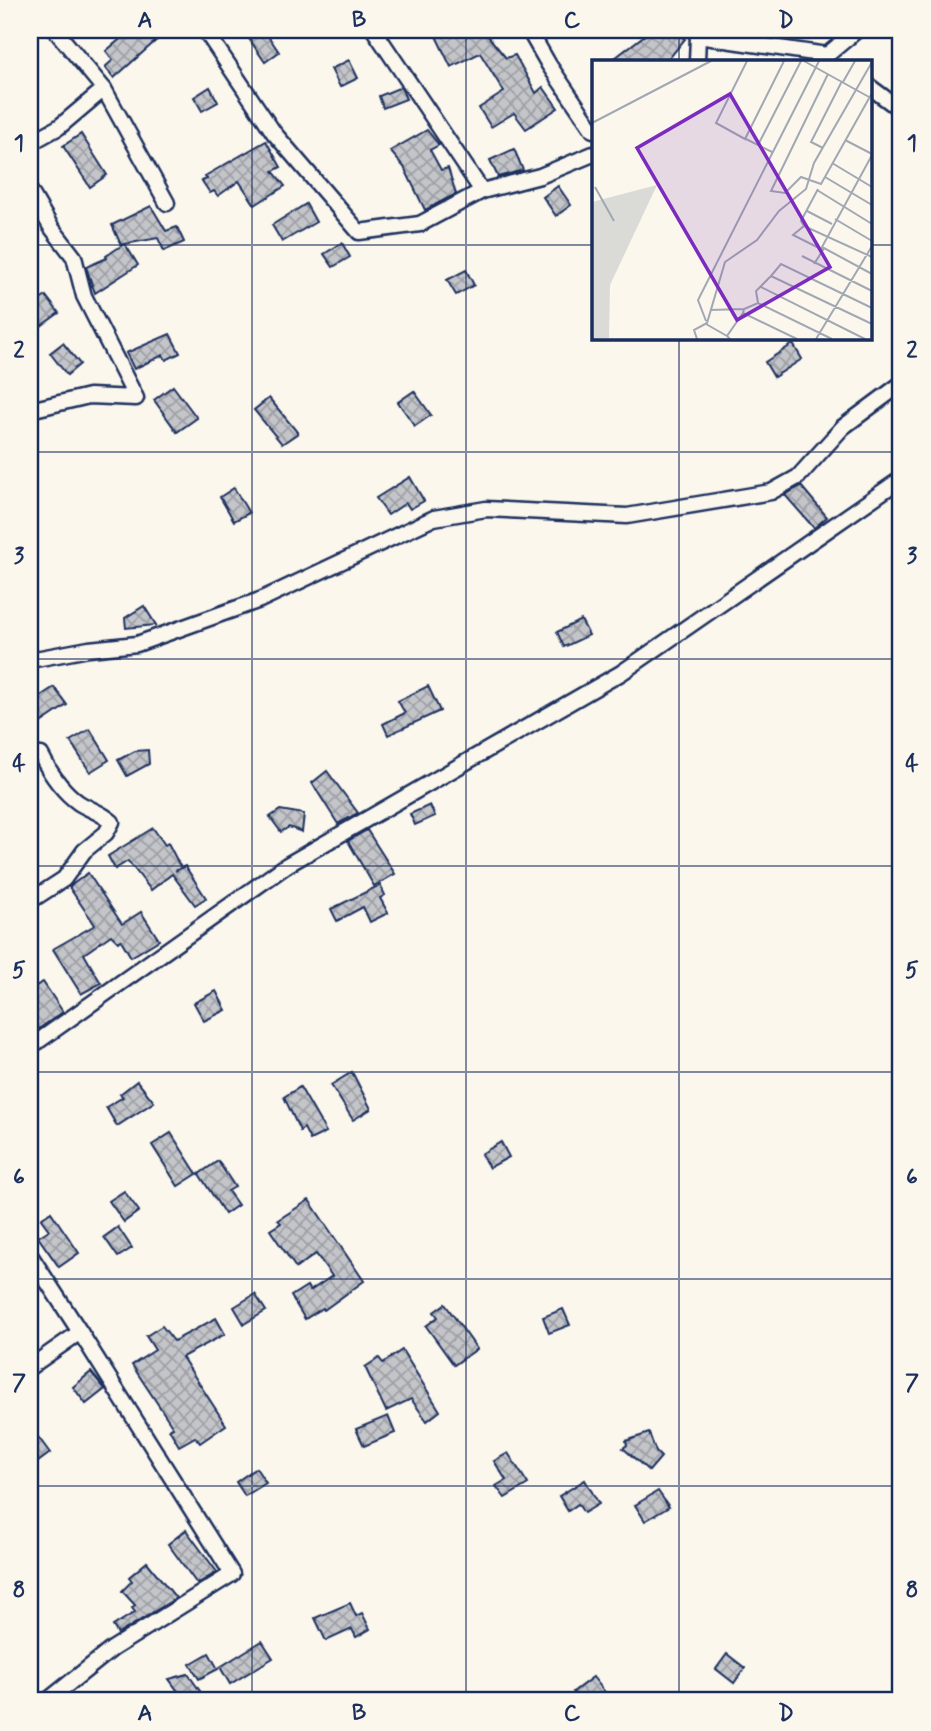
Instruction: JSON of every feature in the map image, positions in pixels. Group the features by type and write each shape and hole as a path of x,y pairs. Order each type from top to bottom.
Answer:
{"street":[{"path":"55,30 104,89 167,203"},
{"path":"205,30 274,134 359,232 421,224 482,191 540,176 592,154"},
{"path":"374,30 482,191"},
{"path":"529,30 592,129"},
{"path":"697,60 696,33 831,58 857,30"},
{"path":"872,88 901,110"},
{"path":"30,144 59,127 104,89"},
{"path":"30,191 51,227 74,257 84,296 136,398 89,396 30,410"},
{"path":"30,660 89,649 137,644 261,600 434,518 486,509 627,516 771,492 798,477 843,428 901,384"},
{"path":"30,1048 287,865 621,673 901,479"},
{"path":"30,754 41,755 61,786 80,804 101,812 112,822 106,833 84,851 64,879 30,901"},
{"path":"30,1255 232,1574 112,1649 47,1701"},
{"path":"30,1367 80,1332"}],"building":[{"path":"131,30 168,30 114,78 105,67 113,60 106,51"},
{"path":"243,30 264,30 279,52 265,62"},
{"path":"433,30 483,30 506,58 515,55 536,93 543,87 558,108 526,129 514,113 491,127 479,108 504,92 480,53 451,67"},
{"path":"643,30 673,30 685,39 668,60 612,60 646,34"},
{"path":"349,60 358,78 340,87 331,69"},
{"path":"210,87 218,102 202,111 194,97"},
{"path":"401,87 406,99 383,108 379,96"},
{"path":"427,130 439,145 430,150 441,170 448,168 456,194 425,210 404,167 390,151"},
{"path":"81,134 107,175 90,187 63,146"},
{"path":"266,141 281,167 273,171 285,186 255,205 239,181 218,196 214,191 210,193 202,181 207,179 205,176"},
{"path":"514,149 523,170 498,177 490,160"},
{"path":"558,186 571,205 556,216 543,197"},
{"path":"306,204 316,222 282,242 272,225"},
{"path":"151,206 166,231 177,227 184,242 164,251 158,238 125,244 138,265 95,293 86,267 107,258 106,256 124,244 121,245 112,225"},
{"path":"342,243 350,257 333,267 324,254"},
{"path":"466,270 474,285 456,295 447,280"},
{"path":"46,296 59,313 30,334 30,307"},
{"path":"170,334 180,353 166,360 163,355 134,369 126,353"},
{"path":"63,343 80,364 67,375 50,353"},
{"path":"793,344 802,359 774,377 765,362"},
{"path":"173,386 197,418 177,432 154,400"},
{"path":"414,391 431,415 415,426 398,402"},
{"path":"269,398 298,433 282,444 254,410"},
{"path":"410,477 424,501 410,509 406,503 388,515 376,498"},
{"path":"801,486 827,517 814,528 785,495"},
{"path":"234,488 249,513 234,521 220,497"},
{"path":"144,606 156,625 126,628 125,618"},
{"path":"581,620 589,635 564,647 557,632"},
{"path":"428,686 440,711 388,735 383,724 405,713 398,701"},
{"path":"54,687 67,705 30,730 30,703"},
{"path":"90,729 109,760 90,772 70,741"},
{"path":"148,750 149,764 127,776 118,760 135,751"},
{"path":"327,771 358,813 338,824 312,783"},
{"path":"430,805 435,816 415,825 410,814"},
{"path":"280,810 304,814 302,832 289,827 281,832 270,817"},
{"path":"153,828 165,845 168,843 181,868 185,866 206,898 195,905 172,874 151,890 128,861 115,869 108,856"},
{"path":"367,830 395,874 374,886 348,841"},
{"path":"88,873 122,924 141,912 159,940 131,957 121,940 118,942 111,935 84,954 101,983 81,994 53,949 95,925 69,887"},
{"path":"380,885 385,895 380,898 388,913 370,922 363,907 337,921 331,909"},
{"path":"43,982 63,1012 30,1035 30,989"},
{"path":"216,991 226,1010 204,1021 194,1003"},
{"path":"352,1072 371,1109 353,1120 331,1085"},
{"path":"137,1081 154,1102 117,1126 106,1107 123,1097 120,1094"},
{"path":"300,1087 326,1132 310,1140 304,1128 300,1131 284,1097"},
{"path":"171,1133 197,1174 178,1186 152,1145"},
{"path":"501,1142 509,1157 489,1168 481,1154"},
{"path":"218,1161 235,1187 228,1191 238,1205 225,1214 199,1174"},
{"path":"124,1191 139,1211 124,1222 109,1201"},
{"path":"309,1200 364,1281 324,1310 323,1308 305,1319 291,1296 307,1286 310,1291 332,1276 316,1254 296,1268 270,1230 281,1223 278,1220"},
{"path":"51,1212 79,1253 59,1267 38,1237 49,1230 41,1219"},
{"path":"118,1227 132,1248 118,1257 104,1237"},
{"path":"255,1294 266,1311 244,1324 234,1307"},
{"path":"445,1304 477,1349 454,1365 426,1326 438,1317 434,1312"},
{"path":"563,1309 570,1325 549,1333 543,1317"},
{"path":"216,1318 225,1334 182,1357 226,1425 200,1443 195,1437 179,1446 169,1429 173,1427 132,1365 155,1350 146,1336 162,1326 174,1341"},
{"path":"402,1350 440,1411 427,1421 411,1399 386,1411 365,1367 379,1358 383,1363"},
{"path":"91,1372 105,1389 86,1404 73,1387"},
{"path":"388,1416 395,1433 364,1446 356,1429"},
{"path":"649,1433 656,1452 661,1457 649,1471 623,1448 627,1445 626,1441"},
{"path":"39,1438 50,1453 30,1468 30,1445"},
{"path":"508,1453 528,1484 505,1498 496,1486 506,1480 494,1461"},
{"path":"256,1468 266,1483 245,1496 236,1482"},
{"path":"585,1480 599,1504 584,1513 578,1504 568,1511 559,1496"},
{"path":"658,1491 669,1507 645,1521 635,1505"},
{"path":"186,1530 217,1572 197,1584 168,1544"},
{"path":"147,1562 176,1598 118,1634 113,1626 135,1612 132,1608 135,1605 122,1591 132,1581 129,1577"},
{"path":"350,1603 356,1616 362,1613 370,1629 356,1637 352,1629 326,1641 315,1618"},
{"path":"262,1641 273,1658 230,1684 220,1667"},
{"path":"209,1653 218,1669 199,1679 190,1664"},
{"path":"727,1654 745,1668 734,1683 716,1669"},
{"path":"188,1674 207,1701 185,1701 169,1679"},
{"path":"593,1677 612,1701 580,1701 573,1692"}]}
